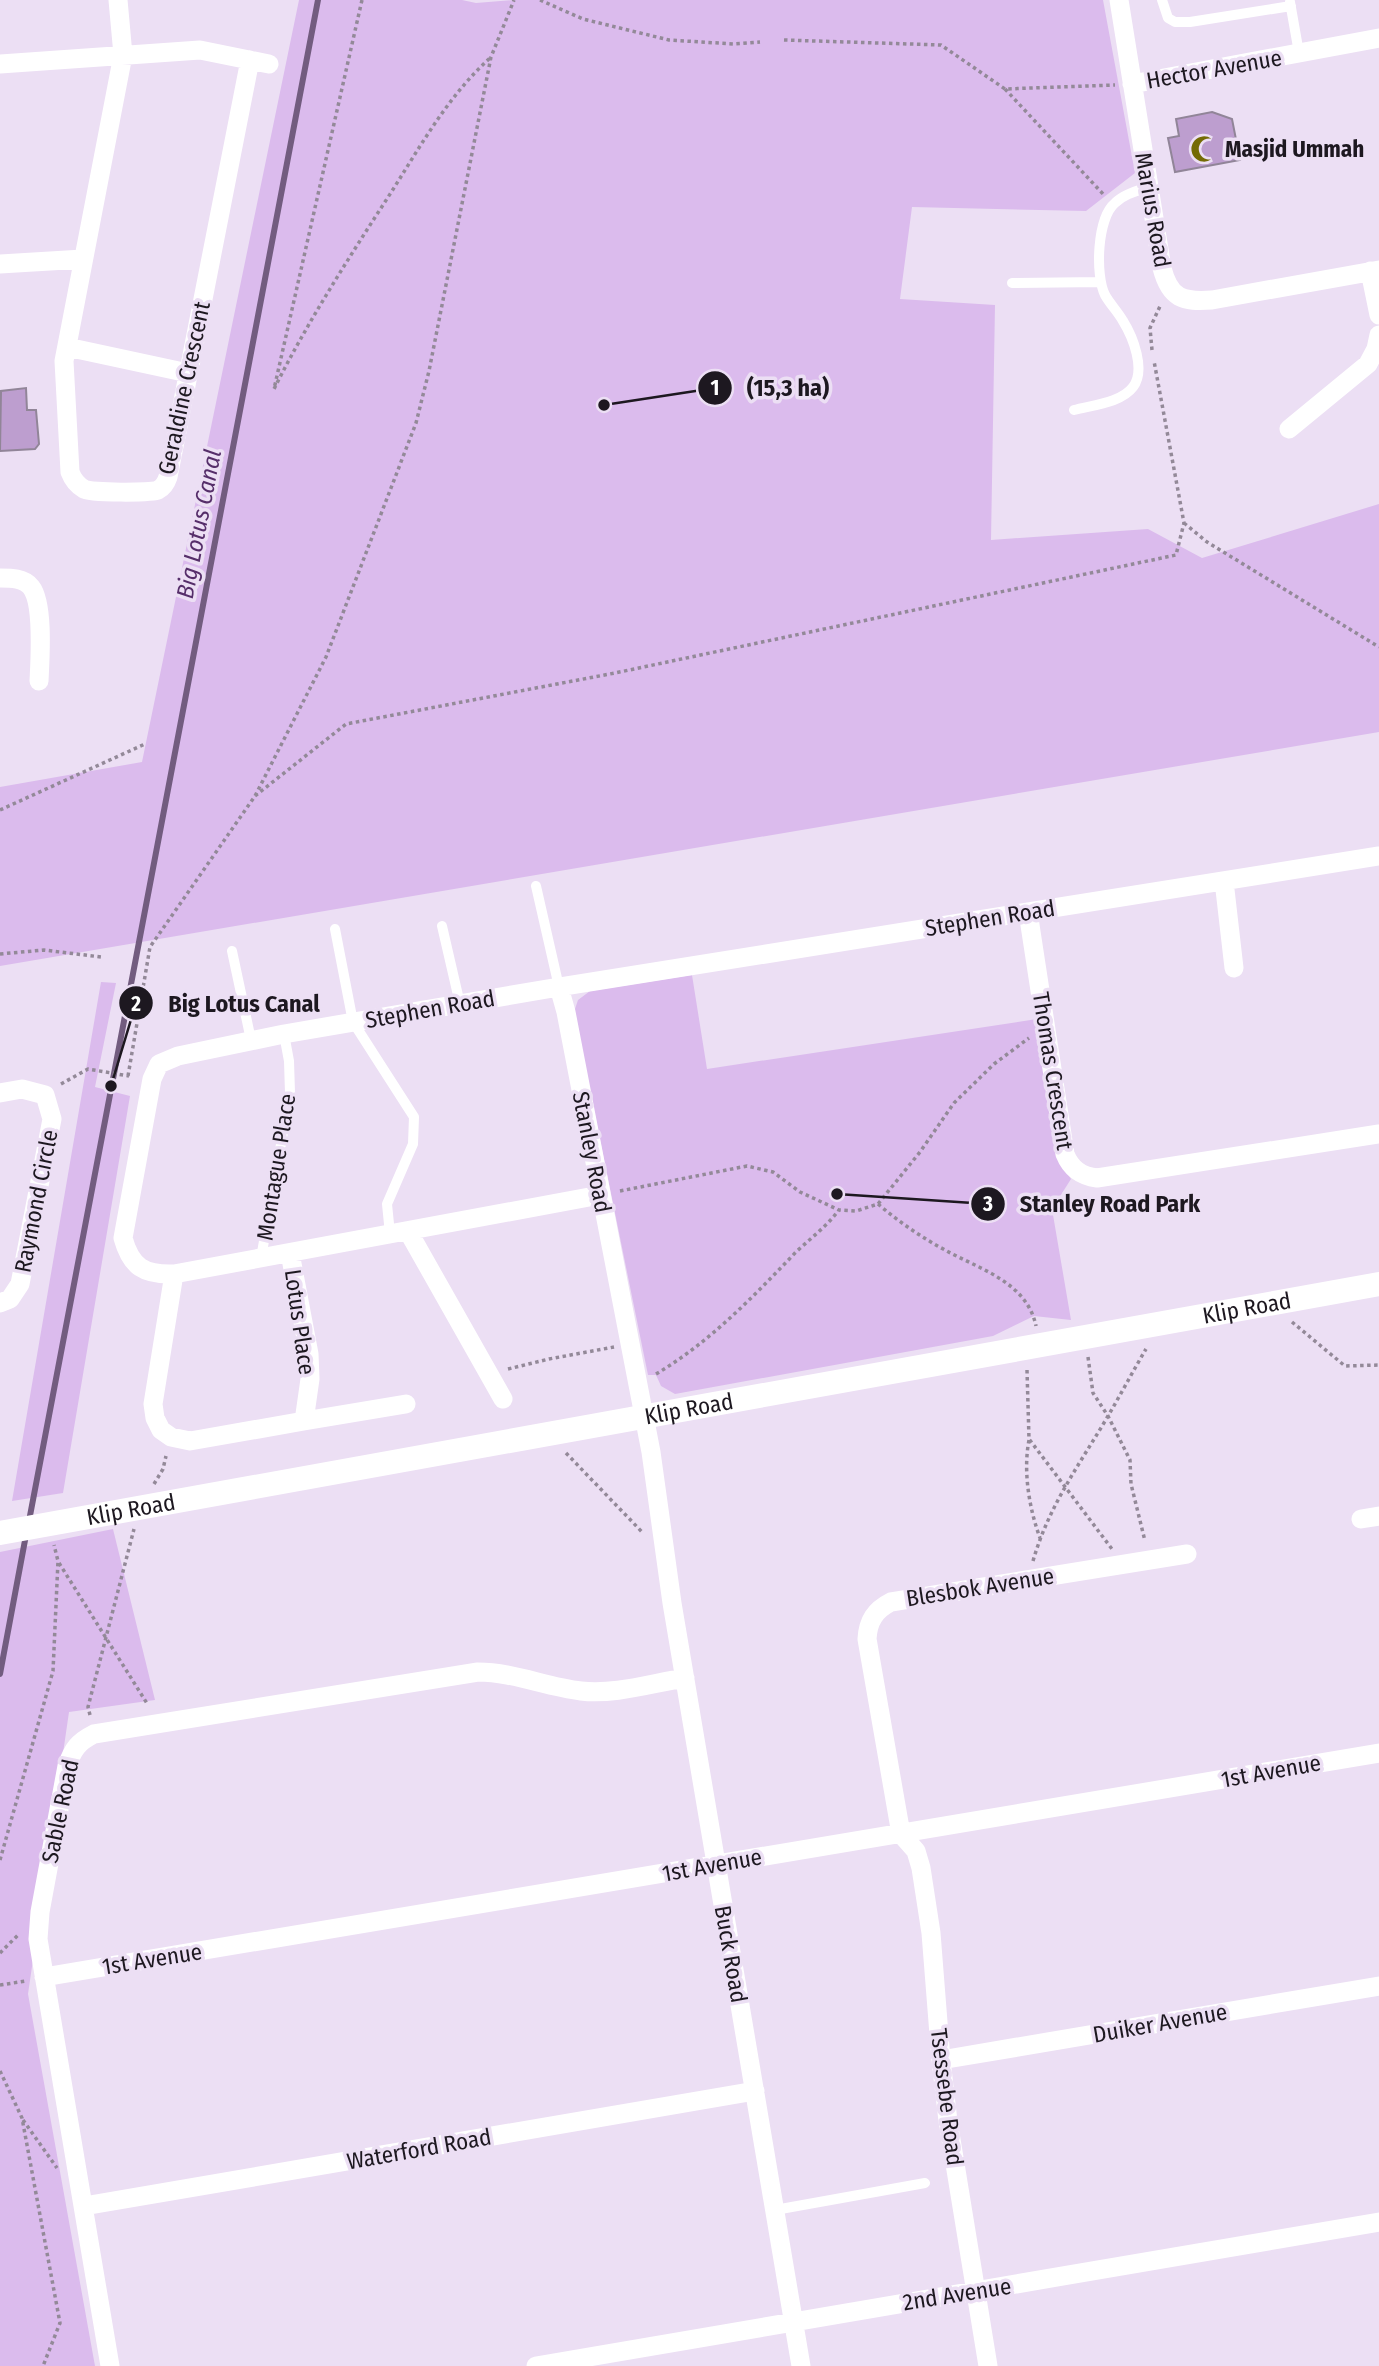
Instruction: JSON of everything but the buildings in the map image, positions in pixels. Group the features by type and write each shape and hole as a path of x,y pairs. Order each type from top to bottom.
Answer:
{"street":[{"name":"Geraldine Crescent","path":"118,0 123,55 67,346 64,377 70,472 81,488 94,493 132,490 149,493 162,488 166,483 250,60"},
{"name":"Hector Avenue","path":"1119,0 1132,84 1379,38"},
{"path":"0,64 200,50 270,64"},
{"name":"Marius Road","path":"1132,84 1162,268 1165,282 1172,292 1180,298 1193,301 1212,300 1375,271"},
{"path":"0,264 83,259"},
{"path":"1375,271 1379,315"},
{"path":"1289,429 1368,363 1376,349 1379,335"},
{"path":"67,346 188,373"},
{"path":"0,578 24,581 33,588 39,621 39,681"},
{"name":"Stephen Road","path":"608,1193 174,1274 162,1275 142,1270 127,1255 123,1238 152,1079 159,1064 178,1056 284,1034 559,987 1379,856"},
{"path":"1224,881 1234,968"},
{"name":"Thomas Crescent","path":"1028,912 1065,1154 1073,1169 1080,1174 1097,1178 1379,1134"},
{"name":"Stanley Road","path":"559,987 608,1193 644,1418"},
{"name":"Raymond Circle","path":"0,1093 22,1089 45,1095 52,1119 20,1284 9,1299 0,1303"},
{"path":"399,1232 503,1399"},
{"name":"Lotus Place","path":"290,1252 309,1354 310,1379 304,1421"},
{"path":"174,1274 153,1404 155,1418 161,1430 171,1437 190,1441 407,1404"},
{"name":"Klip Road","path":"6,1532 1379,1284"},
{"name":"Buck Road","path":"644,1418 801,2366"},
{"name":"Blesbok Avenue","path":"901,1833 867,1639 870,1621 882,1606 891,1602 1187,1554"},
{"name":"Sable Road","path":"110,2366 84,2206 41,1978 38,1925 72,1750 81,1740 94,1734 478,1672 501,1674 584,1692 685,1678"},
{"name":"1st Avenue","path":"41,1978 1379,1753"},
{"name":"Tsessebe Road","path":"901,1833 915,1851 922,1868 931,1933 948,2121 988,2366"},
{"name":"Duiker Avenue","path":"941,2060 1379,1986"},
{"name":"Waterford Road","path":"84,2206 755,2091"},
{"name":"2nd Avenue","path":"536,2366 614,2359 793,2320 1379,2222"}],"lane":[{"path":"1162,0 1168,18 1175,22 1190,22 1290,3 1299,53"},
{"path":"1074,410 1107,402 1134,387 1138,363 1133,343 1123,321 1104,293 1101,282 1101,232 1105,217 1113,204 1124,196 1149,187"},
{"path":"1012,282 1101,282"},
{"name":"Stanley Road","path":"537,886 559,987"},
{"path":"442,926 460,1004"},
{"path":"335,929 354,1022 414,1117 413,1144 387,1204 399,1232"},
{"path":"232,951 251,1040"},
{"name":"Montague Place","path":"260,1258 290,1093 289,1062 284,1034"},
{"path":"775,2210 925,2183"}],"path":[{"path":"362,0 274,389 295,348 433,127 472,75 491,57"},
{"path":"54,1089 88,1069 128,1076 149,947 255,796 326,657 416,423 429,371 491,57 514,0"},
{"path":"540,0 583,19 669,40 760,43"},
{"path":"785,40 940,45 1005,89 1113,204"},
{"path":"1005,89 1132,84"},
{"path":"255,796 346,724 628,671 1176,555 1184,523 1150,328 1159,306 1172,292"},
{"path":"1184,523 1207,541 1379,647"},
{"path":"0,810 145,744"},
{"path":"0,954 44,950 101,957"},
{"path":"608,1193 747,1166 773,1172 800,1192 839,1210 856,1211 878,1204 920,1152 954,1103 994,1064 1035,1033"},
{"path":"878,1204 897,1221 1011,1286 1033,1313 1034,1319"},
{"path":"650,1377 678,1361 710,1337 830,1222 839,1210"},
{"path":"1288,1319 1345,1366 1379,1365"},
{"path":"1028,1579 1040,1538 1065,1484 1108,1416 1160,1323"},
{"path":"1084,1338 1093,1393 1130,1460 1131,1484 1149,1560"},
{"path":"489,1374 549,1359 631,1344"},
{"path":"1027,1348 1029,1439 1025,1458 1034,1521 1040,1538"},
{"path":"546,1436 572,1458 645,1535 664,1541"},
{"path":"94,1734 88,1707 105,1637 140,1508 163,1469 171,1437"},
{"path":"1029,1439 1123,1564"},
{"path":"0,1860 53,1671 58,1562 49,1524"},
{"path":"58,1562 159,1724"},
{"path":"0,1986 41,1978"},
{"path":"0,2071 22,2118 61,2173"},
{"path":"22,2118 60,2323 43,2366"}],"shaded area":[{"path":"299,0 462,0 476,3 514,0 1103,0 1135,173 1086,211 912,207 900,299 995,305 991,540 1148,529 1202,558 1379,504 1379,732 0,966 0,787 142,762"},
{"path":"692,975 707,1069 1037,1019 1063,1167 1071,1179 1052,1209 1071,1320 1034,1316 993,1336 675,1394 661,1386 656,1375 648,1375 574,1012 578,1000 590,991"},
{"path":"101,982 116,983 95,1087 130,1096 63,1493 12,1501"},
{"path":"113,1529 155,1700 69,1712 28,1994 95,2366 0,2366 0,1552"}],"waterway":[{"name":"Big Lotus Canal","path":"29,1521 318,0"},
{"name":"Big Lotus Canal","path":"0,1674 26,1535"}],"place":[{"name":"Masjid Ummah","path":"1204,149"},
{"name":"(15,3 ha)","path":"604,405"},
{"name":"Big Lotus Canal","path":"111,1086"},
{"name":"Stanley Road Park","path":"837,1194"}]}
